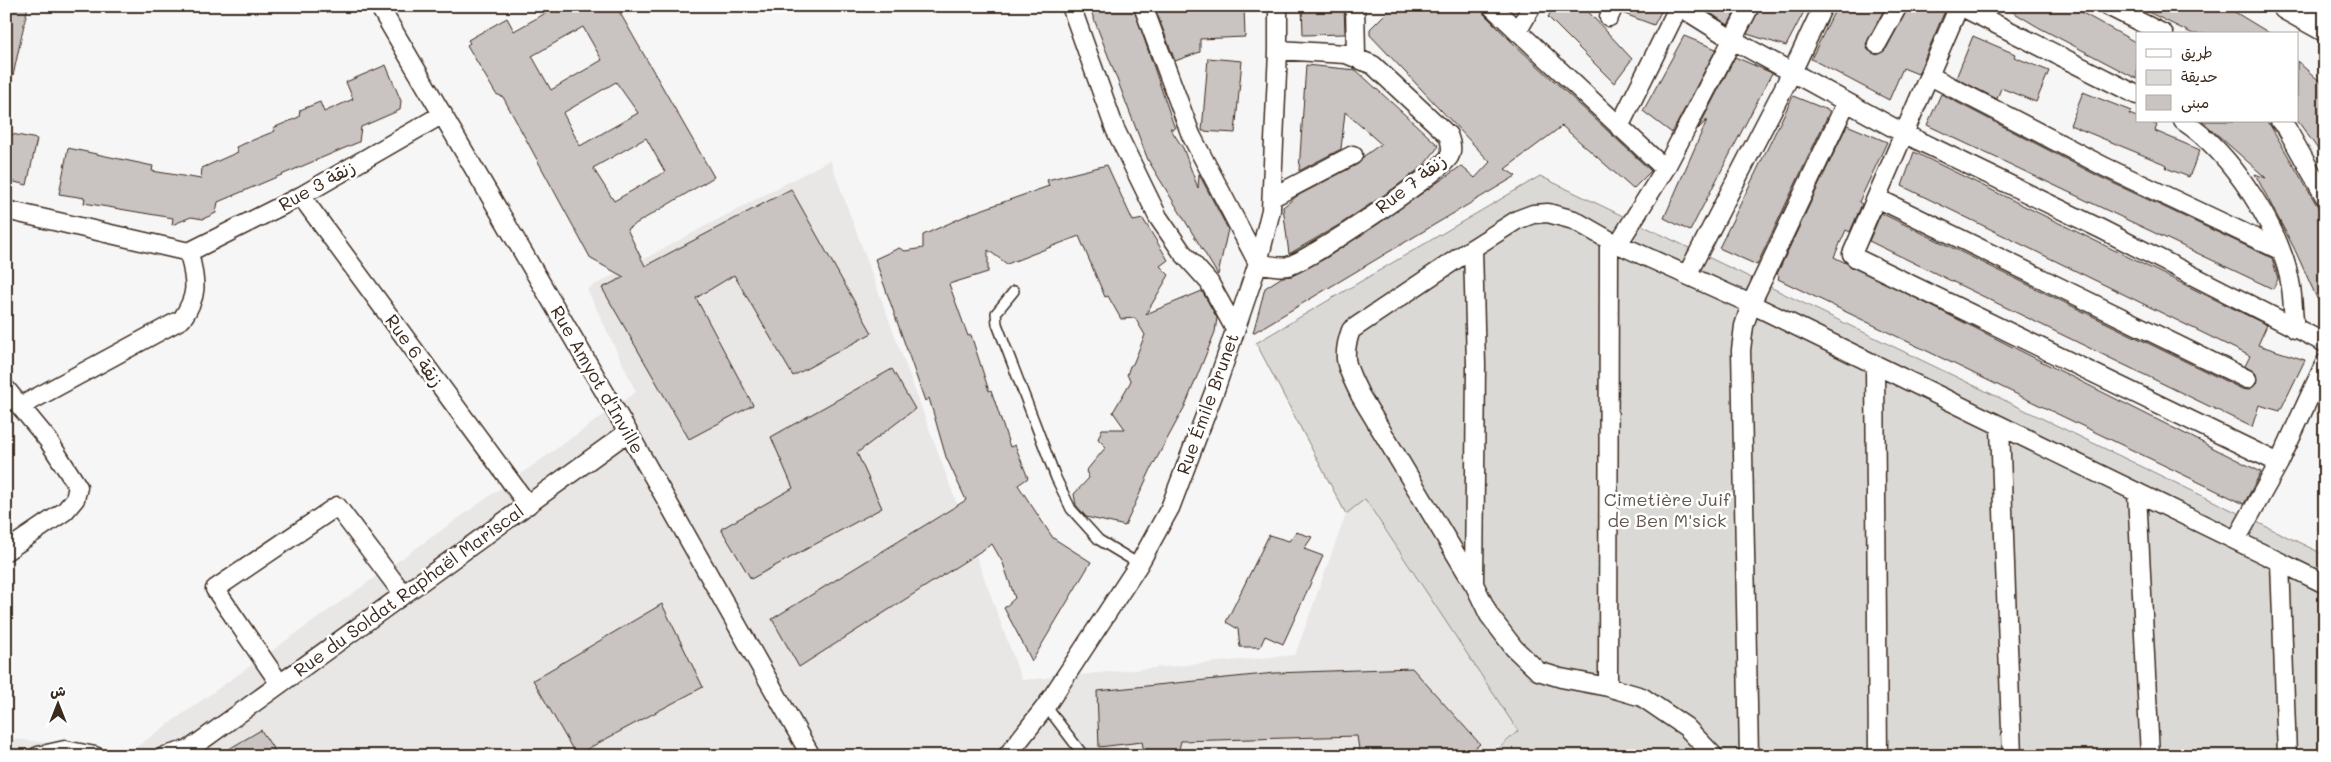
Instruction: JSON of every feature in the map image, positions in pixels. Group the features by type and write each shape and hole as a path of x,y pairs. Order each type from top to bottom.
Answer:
{"main road":[{"path":"2287,6 2325,27"}],"street":[{"name":"Rue Amyot d'Inville","path":"379,6 628,432 811,756"},
{"path":"1071,6 1115,129 1158,217 1182,252 1208,282 1235,329"},
{"path":"1143,6 1191,135 1258,264"},
{"name":"Rue Émile Brunet","path":"1007,756 1046,706 1139,564 1170,508 1216,387 1258,264 1273,197 1278,6"},
{"path":"1354,6 1356,56"},
{"path":"1491,6 1666,169"},
{"path":"1518,32 1532,6"},
{"path":"1619,127 1679,6 1733,40 1905,134 2101,229 2294,329 2325,343"},
{"path":"1608,687 1613,242 1666,169 1750,6"},
{"path":"1688,275 1792,72 1823,6"},
{"path":"1877,44 1898,6"},
{"path":"2136,94 1960,6 1852,254 1856,258 2279,463"},
{"path":"2108,6 2160,32"},
{"name":"Rue 7 زنقة","path":"1258,264 1287,266 1308,258 1413,186 1448,159 1452,151 1448,136 1373,65 1356,56 1346,54 1278,50"},
{"path":"1930,76 2105,167 2280,250"},
{"path":"1749,756 1740,350 1744,326 1751,304 1846,103"},
{"name":"Rue 3 زنقة","path":"189,252 301,196 443,114"},
{"path":"2184,122 2230,163 2256,201 2280,250 2291,287 2294,329"},
{"path":"2281,122 2287,129 2325,197"},
{"path":"1273,197 1353,155"},
{"name":"Rue 6 زنقة","path":"301,196 528,505"},
{"path":"1877,198 2247,379"},
{"path":"6,210 189,252 195,280 195,295 182,319 21,406"},
{"path":"1714,756 1686,727 1642,697 1538,671 1514,648 1489,615 1474,584 1360,395 1345,363 1345,346 1351,330 1473,248 1517,220 1533,214 1548,213 1574,220 1613,242 1751,304 2325,584"},
{"path":"1473,248 1476,365 1474,584"},
{"path":"2236,540 2279,463 2325,363"},
{"path":"1875,366 1878,756"},
{"path":"6,389 71,473 78,487 76,499 65,511 6,551"},
{"path":"2000,427 2012,756"},
{"name":"Rue du Soldat Raphaël Mariscal","path":"165,756 188,752 628,432"},
{"path":"2137,493 2150,756"},
{"path":"280,684 215,589 337,506 403,594"},
{"path":"2280,562 2287,756"},
{"path":"38,756 65,750 96,756"}],"lane":[{"path":"1014,291 996,312 998,324 1064,494 1071,509 1099,540 1139,564"},
{"path":"1046,706 1084,756"}],"shaded area":[{"path":"830,160 1022,680 1295,655 1346,514 1364,499 1518,731 1486,756 6,756 6,738 129,752 636,392 587,289"}],"green space":[{"name":"Cimetière Juif de Ben M'sick","path":"1540,176 2325,555 2325,756 1490,756 1518,731 1365,499 1346,514 1256,343"}],"building":[{"path":"6,6 28,6 13,76 6,75"},
{"path":"558,6 616,6 714,177 627,229 645,266 791,189 872,333 793,376 734,275 696,298 753,405 689,439 602,288 624,277 591,259 503,97 496,94 467,45 470,43 468,40 507,18 514,31","holes":["583,27 602,60 551,90 532,56","616,82 638,113 580,146 563,113","646,138 665,172 614,201 593,168"]},
{"path":"1089,6 1133,6 1175,129 1170,128 1183,148 1198,188 1199,174 1228,229 1218,275 1148,160"},
{"path":"1154,6 1244,6 1245,37 1200,39 1200,52 1175,61"},
{"path":"1302,6 1344,6 1345,34 1303,35"},
{"path":"1393,6 1481,6 1484,14 1511,41 1651,171 1633,189 1562,126 1505,169 1516,176 1253,333 1265,288 1282,277 1292,276 1326,258 1461,166 1475,178 1490,162 1370,35 1370,29"},
{"path":"1554,6 1583,6 1632,59 1614,83 1548,17"},
{"path":"1624,6 1664,6 1654,25 1622,13"},
{"path":"1700,6 1738,6 1728,25"},
{"path":"1761,6 1807,6 1786,46 1747,34"},
{"path":"1837,6 1886,6 1866,44 1868,50 1877,55 1886,49 1909,6 1947,6 1918,74 1903,68 1889,100 1811,59"},
{"path":"2003,6 2070,6 2136,42 2136,78 2038,27"},
{"path":"2136,6 2225,6 2268,32 2189,32"},
{"path":"1684,36 1716,49 1672,133 1643,111"},
{"path":"1973,36 2015,54 2014,57 2049,71 2036,102 2001,88 1997,99 1956,78"},
{"path":"1735,57 1772,73 1690,231 1664,218 1707,120 1698,129"},
{"path":"1208,58 1242,61 1235,133 1202,131"},
{"path":"2298,62 2325,86 2325,159 2298,121"},
{"path":"386,65 401,101 400,110 361,127 359,142 218,202 216,213 203,219 191,217 172,225 173,218 84,203 85,198 59,194 68,148 153,166 152,171 201,179 202,168 238,152 236,147 275,131 273,128 299,117 300,110 320,102 324,112 353,99 346,82"},
{"path":"1306,65 1356,70 1439,146 1423,166 1393,189 1339,225 1289,254 1283,207 1297,196 1358,164 1364,156 1381,144 1345,112 1341,149 1299,171"},
{"path":"2083,92 2131,111 2129,114 2136,117 2136,122 2150,122 2157,125 2155,131 2200,150 2189,177 2166,168 2167,165 2070,125"},
{"path":"1941,94 2100,177 2272,258 2278,279 2273,289 1927,125"},
{"path":"1793,96 1830,111 1757,265 1719,248"},
{"path":"2203,122 2266,122 2270,125 2325,219 2325,316 2294,248 2255,174 2266,178"},
{"path":"1847,125 1887,142 1859,202 1862,204 1850,232 1846,230 1834,257 2261,472 2244,504 1778,279 1779,276 1777,274"},
{"path":"12,134 37,139 27,185 6,180 6,151 8,151"},
{"path":"1914,152 2267,325 2258,345 2305,360 2280,411 2259,405 2252,427 1869,241 1881,213 2242,389 2248,390 2256,384 2256,374 2245,366 2250,356 1902,186"},
{"path":"1107,165 1133,221 1143,219 1168,260 1160,266 1169,275 1146,314 1202,291 1217,318 1215,332 1185,406 1151,469 1125,526 1086,517 1076,505 1074,494 1089,478 1086,471 1106,447 1098,439 1102,429 1125,429 1113,412 1131,381 1127,375 1145,335 1135,318 1121,319 1108,296 1105,297 1079,236 1007,264 988,250 988,272 949,284 968,336 971,335 1010,447 1015,445 1028,478 1018,485 1053,538 1091,562 1032,661 1004,608 1015,598 1003,563 992,544 799,667 772,619 966,500 946,457 929,398 925,401 875,259 899,248 905,251 923,248 923,235 972,213 1049,186 1047,180"},
{"path":"892,369 915,409 857,453 882,508 751,579 721,529 793,488 771,437"},
{"path":"1296,532 1312,537 1304,549 1323,556 1283,644 1265,636 1260,647 1240,647 1238,629 1226,622 1269,535 1289,541"},
{"path":"662,604 703,687 576,755 533,680"},
{"path":"1412,668 1480,744 1466,756 1360,756 1357,736 1181,741 1178,753 1155,756 1145,756 1142,742 1099,747 1097,691 1275,673"},
{"path":"261,730 278,756 217,756"}]}
